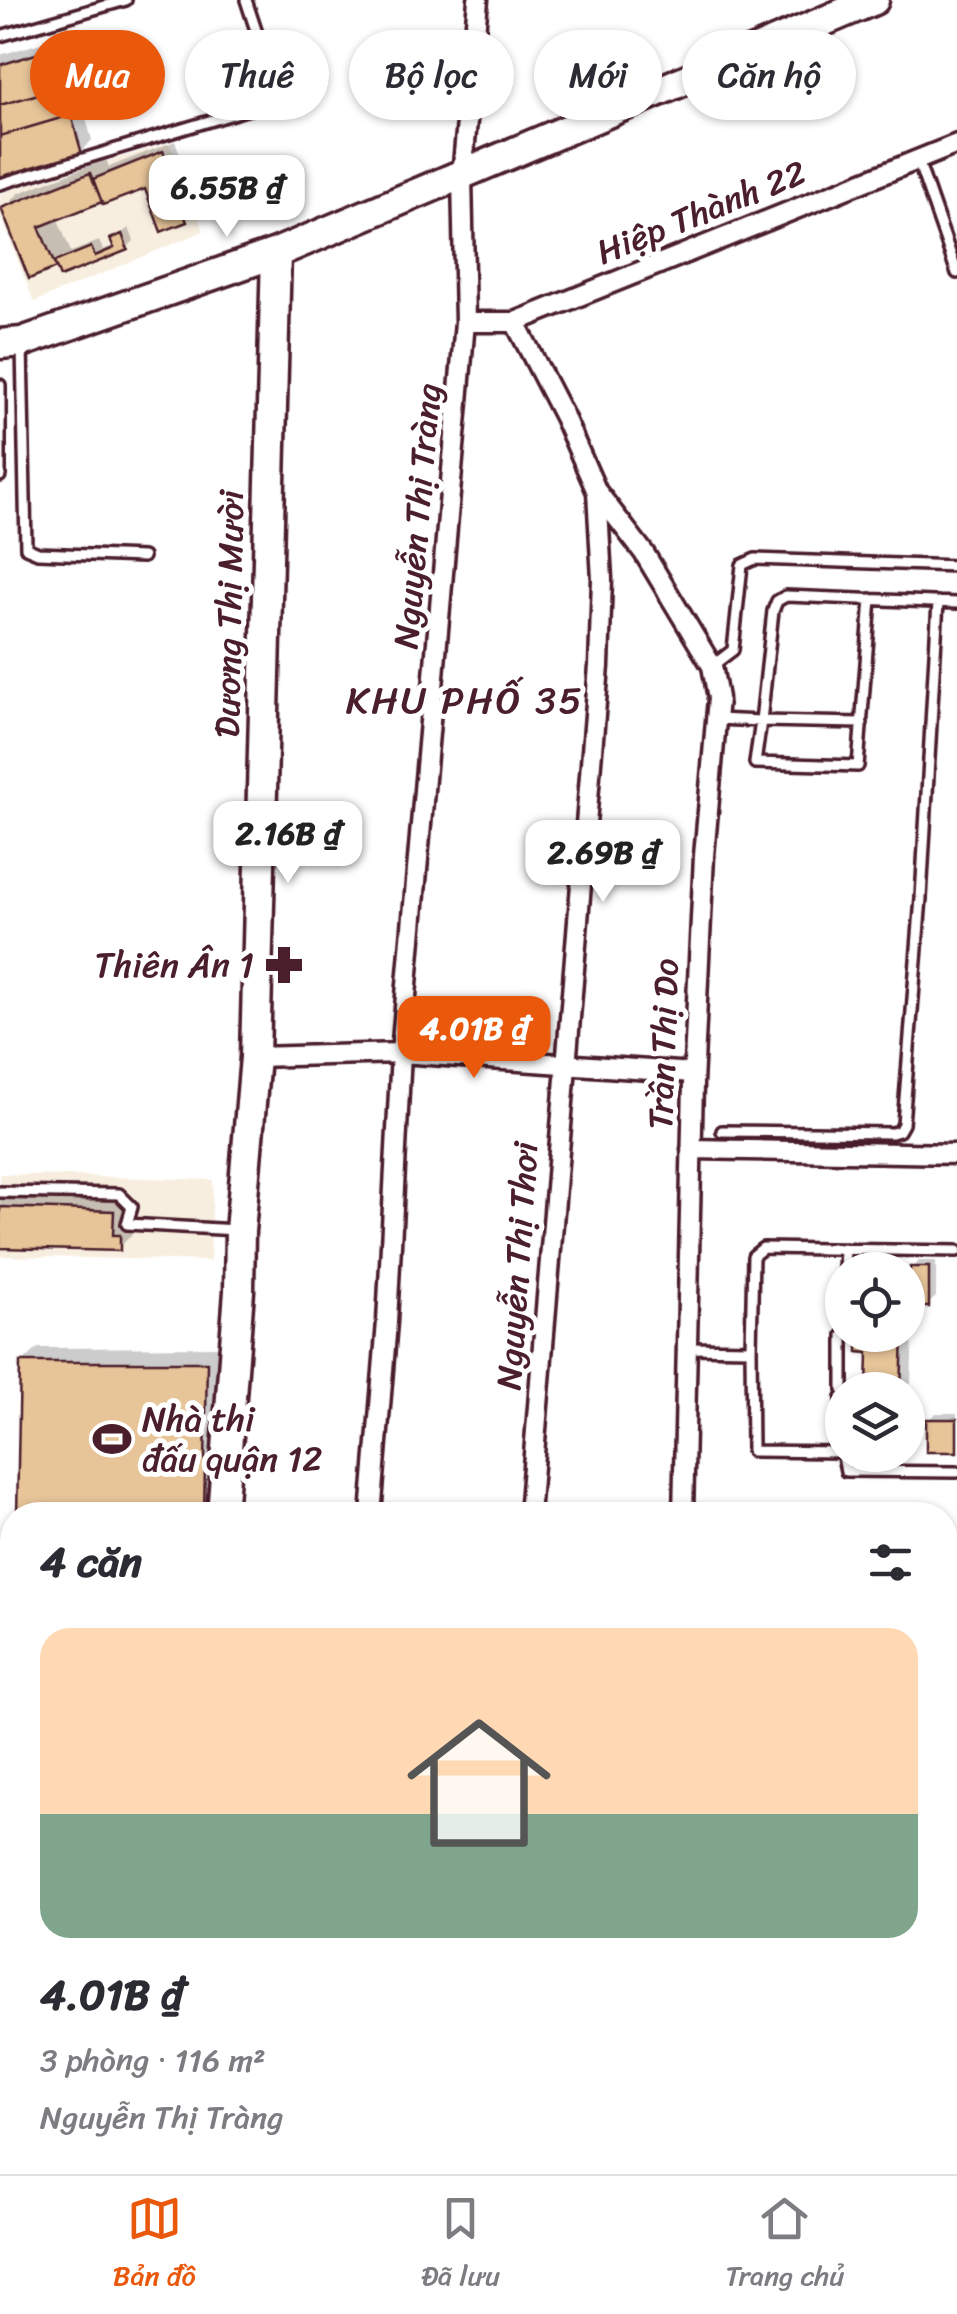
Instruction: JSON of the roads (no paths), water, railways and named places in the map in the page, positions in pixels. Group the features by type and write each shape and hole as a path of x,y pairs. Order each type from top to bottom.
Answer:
{"street":[{"name":"Nguyễn Thị Tràng","path":"372,1502 387,1322 401,1053 465,322 462,176 478,0"},
{"path":"11,343 276,253 874,0"},
{"name":"Hiệp Thành 22","path":"465,322 515,322 918,160 956,149"},
{"name":"Dương Thị Mười","path":"223,1502 255,1057 276,253"},
{"name":"Nguyễn Thị Thơi","path":"515,322 597,492 602,579 599,666 530,1502"},
{"name":"Trần Thị Do","path":"597,492 644,553 712,666 718,698 704,856 693,1073 683,1502"},
{"path":"255,1057 401,1053 693,1073"},
{"path":"691,1150 957,1154"}],"lane":[{"path":"0,36 126,0"},
{"path":"0,184 279,100 246,0"},
{"path":"918,160 957,273"},
{"path":"11,343 26,548 38,553 143,557"},
{"path":"0,385 0,476"},
{"path":"712,666 732,650 742,565 755,559 957,566"},
{"path":"871,600 858,766 754,763 777,601 786,596 957,603"},
{"path":"722,1130 892,1133 903,1124 938,602"},
{"path":"716,718 862,723"},
{"path":"0,1192 119,1194 132,1207 128,1224 240,1230"},
{"path":"825,1452 752,1451 753,1256 763,1248 957,1251"},
{"path":"687,1348 751,1349"},
{"path":"925,1472 957,1472"}],"place":[{"name":"Thiên Ân 1","path":"284,965"},
{"name":"Nhà thi đấu quận 12","path":"112,1439"}],"district":[{"name":"KHU PHỐ 35","path":"465,700"}]}
